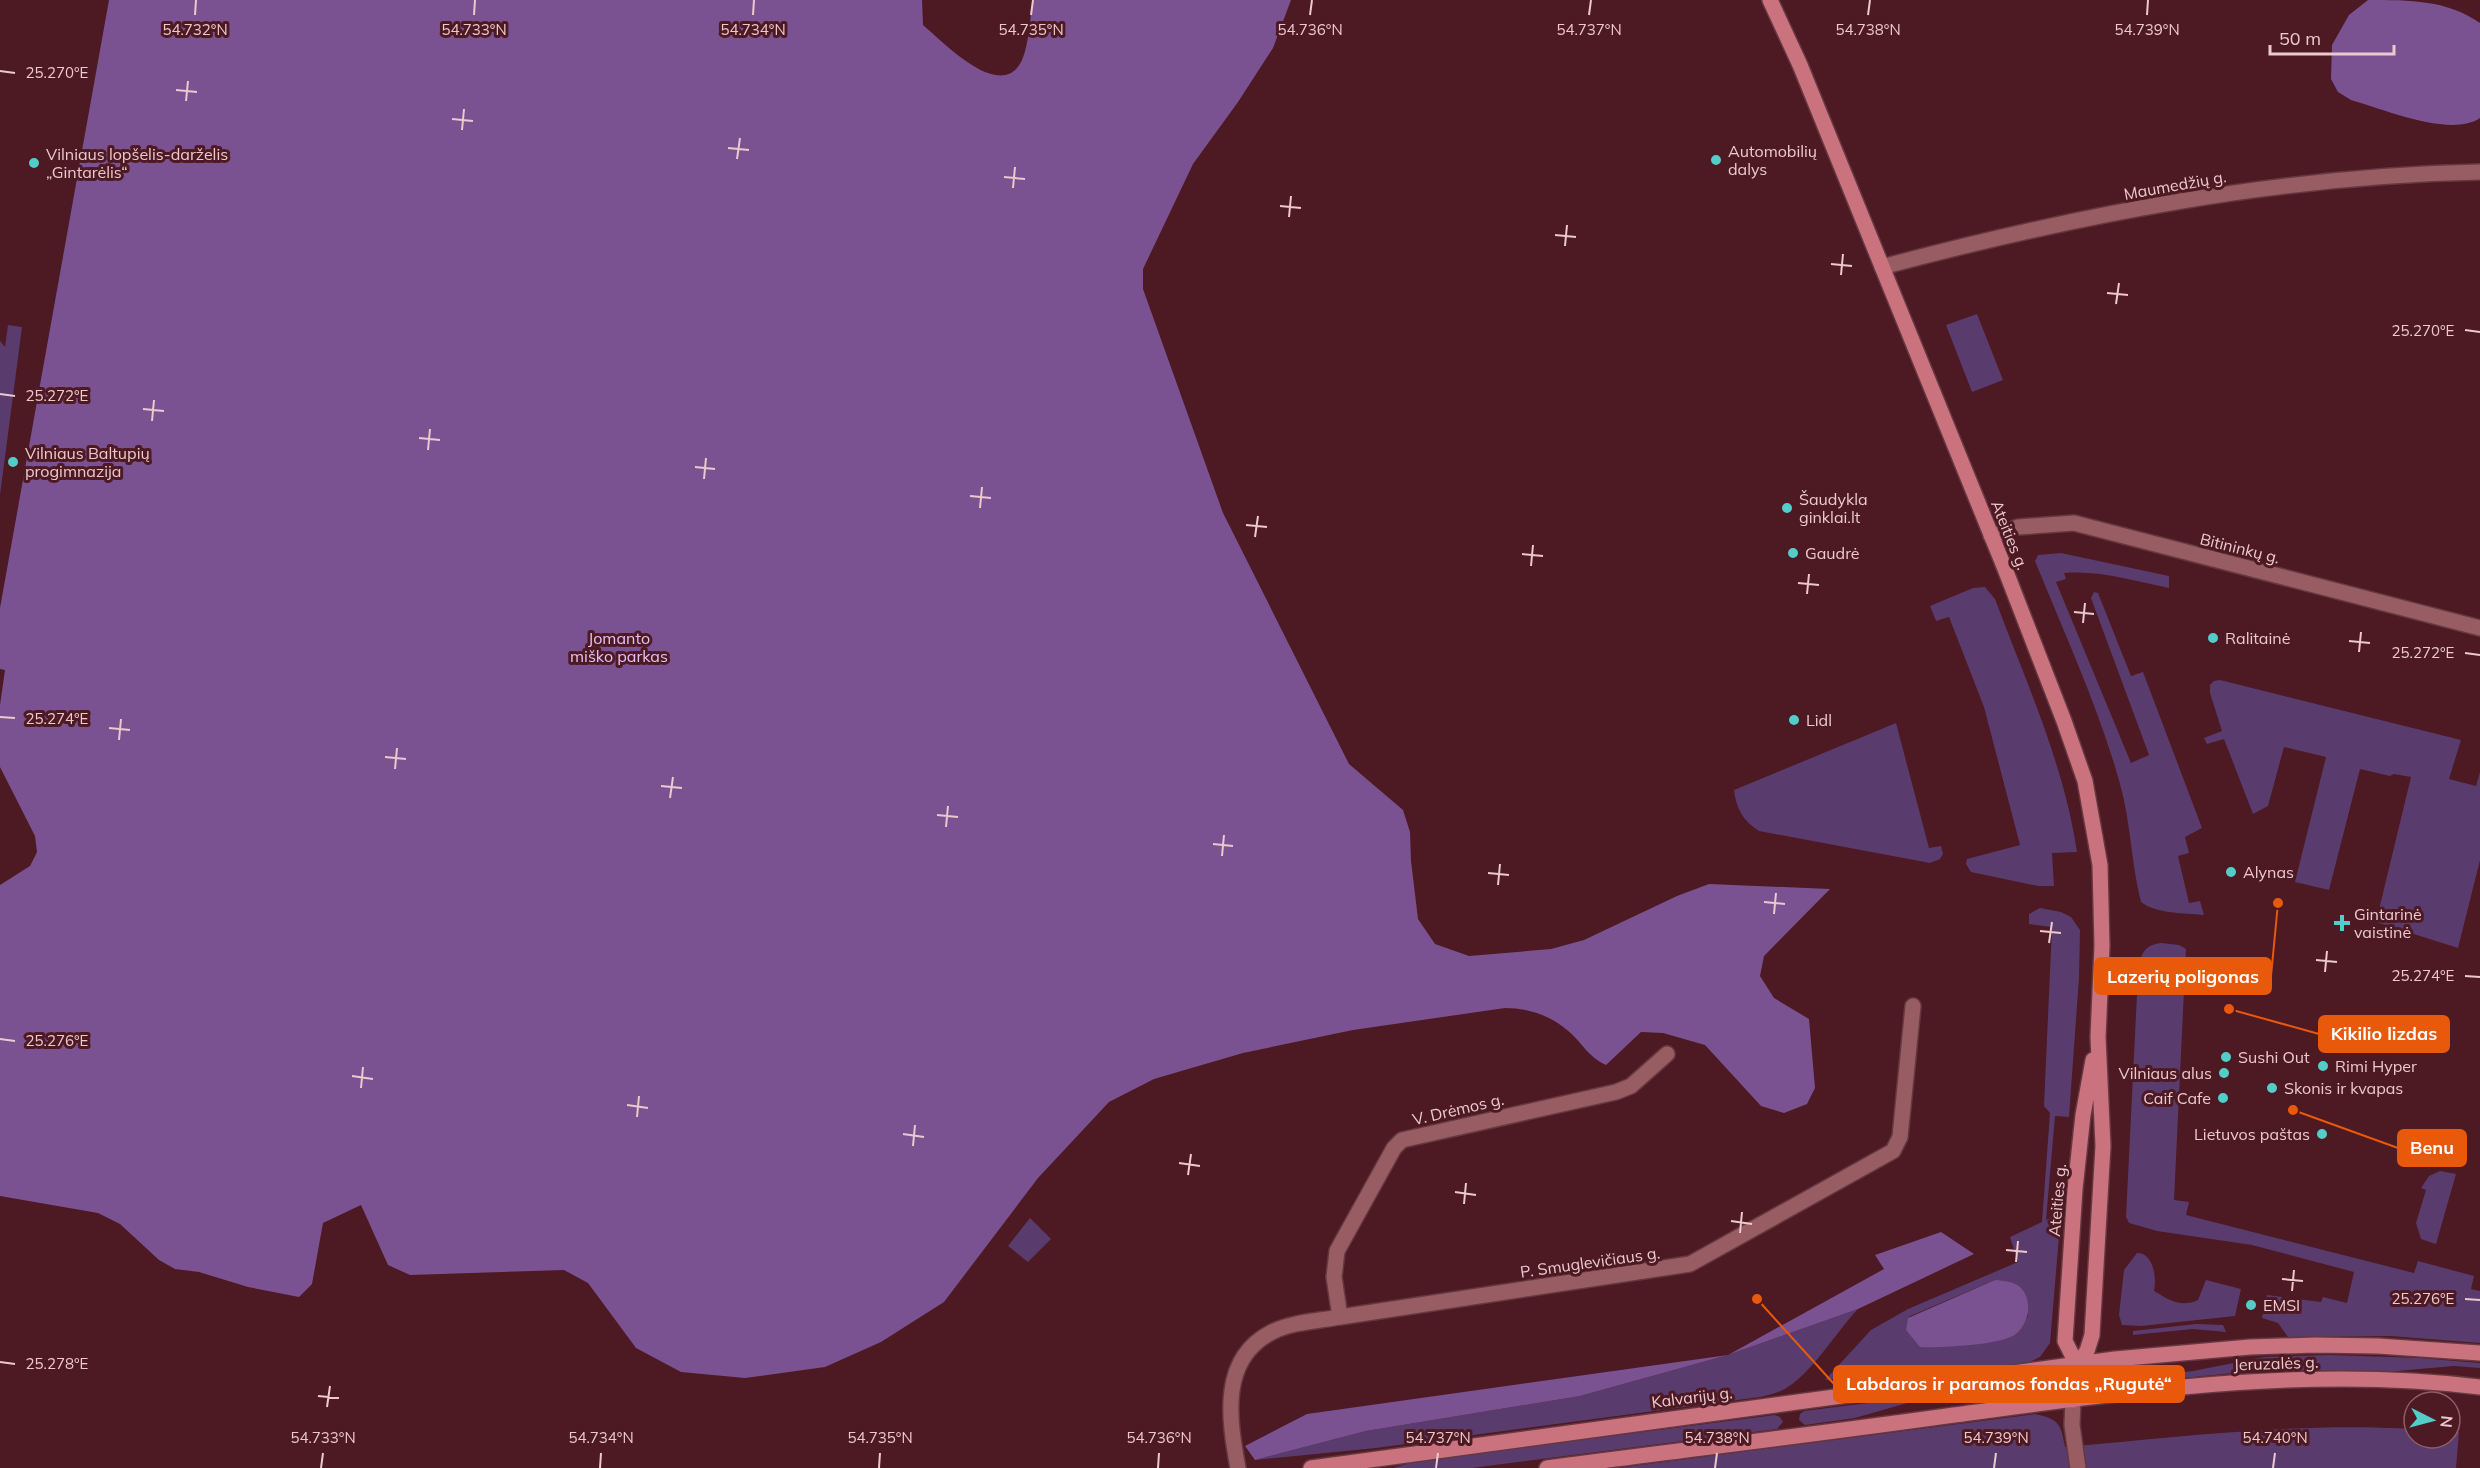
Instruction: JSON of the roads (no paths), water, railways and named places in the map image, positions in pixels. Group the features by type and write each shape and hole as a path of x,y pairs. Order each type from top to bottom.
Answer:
{"main road":[{"name":"Ateities g.","path":"1770,0 1800,65 1991,536 2085,781 2100,865 2103,946 2098,1037 2103,1146 2092,1335 2087,1351 2077,1365 2073,1400"},
{"name":"Ateities g.","path":"1782,0 1800,65"},
{"name":"Ateities g.","path":"2077,1365 2065,1341 2066,1317 2083,1115 2098,1037"},
{"name":"Jeruzalės g.","path":"2077,1365 2115,1359 2250,1347 2378,1346 2480,1353"},
{"name":"Kalvarijų g.","path":"1311,1468 2077,1365"},
{"name":"Jeruzalės g.","path":"2073,1400 2234,1382 2297,1379 2404,1381 2480,1387"},
{"path":"1547,1468 2073,1400"}],"street":[{"name":"Maumedžių g.","path":"1882,267 1944,250 2241,191 2420,174 2480,172"},
{"name":"Bitininkų g.","path":"1991,536 2018,527 2074,523 2480,628"},
{"name":"P. Smuglevičiaus g.","path":"1238,1468 1230,1418 1234,1376 1246,1355 1261,1340 1277,1330 1340,1317 1680,1267 1701,1260 1893,1151 1900,1137 1913,1006"},
{"name":"V. Drėmos g.","path":"1340,1317 1334,1277 1336,1251 1394,1148 1402,1140 1616,1092 1631,1086 1667,1054"},
{"path":"2073,1400 2072,1425 2078,1468"}],"place":[{"name":"Automobilių dalys","path":"1716,160"},
{"name":"Vilniaus lopšelis-darželis „Gintarėlis“","path":"34,163"},
{"name":"Vilniaus Baltupių progimnazija","path":"13,462"},
{"name":"Šaudykla ginklai.lt","path":"1787,508"},
{"name":"Gaudrė","path":"1793,553"},
{"name":"Ralitainė","path":"2213,638"},
{"name":"Lidl","path":"1794,720"},
{"name":"Alynas","path":"2231,872"},
{"name":"Lazerių poligonas","path":"2278,903"},
{"name":"Gintarinė vaistinė","path":"2342,923"},
{"name":"Kikilio lizdas","path":"2229,1009"},
{"name":"Sushi Out","path":"2226,1057"},
{"name":"Rimi Hyper","path":"2323,1066"},
{"name":"Vilniaus alus","path":"2224,1073"},
{"name":"Skonis ir kvapas","path":"2272,1088"},
{"name":"Caif Cafe","path":"2223,1098"},
{"name":"Benu","path":"2293,1110"},
{"name":"Lietuvos paštas","path":"2322,1134"},
{"name":"Labdaros ir paramos fondas „Rugutė“","path":"1757,1299"},
{"name":"EMSI","path":"2251,1305"}],"park label":[{"name":"Jomanto miško parkas","path":"619,647"}]}
